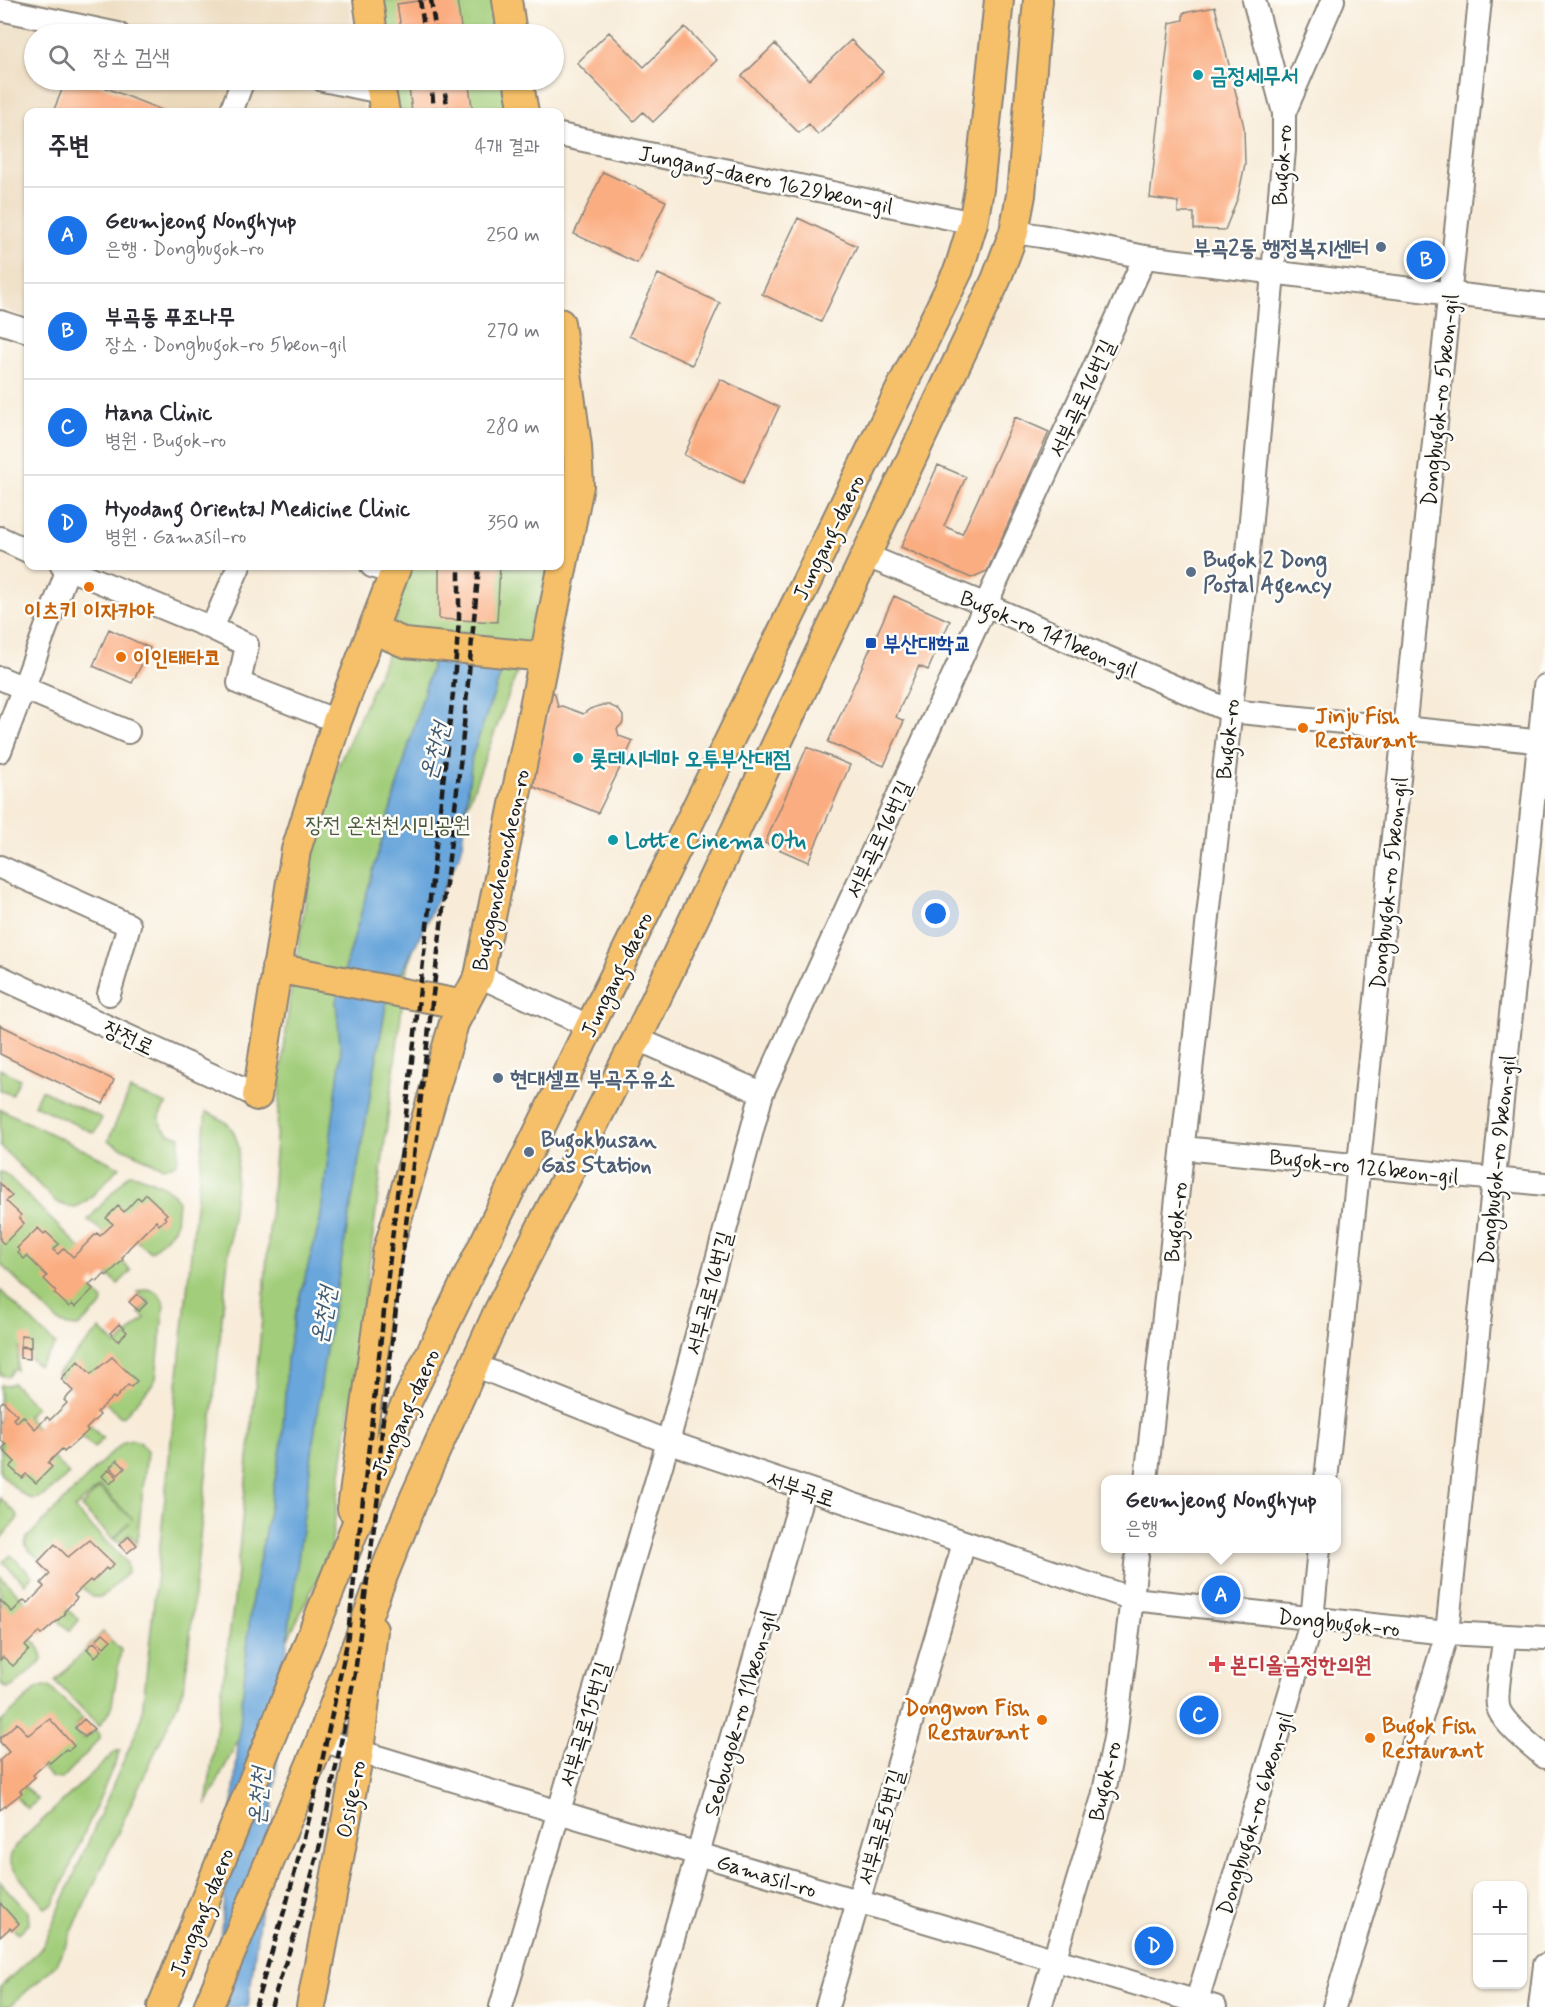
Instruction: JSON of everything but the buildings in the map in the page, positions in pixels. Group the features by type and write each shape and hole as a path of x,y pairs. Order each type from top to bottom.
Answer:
{"main road":[{"path":"368,0 372,24"},
{"path":"507,0 511,24"},
{"name":"Jungang-daero","path":"163,2004 400,1416 954,279 973,223 980,189 999,0"},
{"name":"Jungang-daero","path":"208,2007 321,1740 378,1588 498,1312 637,1039 996,280 1014,232 1021,195 1038,0"},
{"path":"520,90 523,108"},
{"name":"Bugogoncheoncheon-ro","path":"564,351 577,446 579,486 564,545"},
{"path":"257,1096 287,970 296,850 337,721 373,629 388,570"},
{"name":"Bugogoncheoncheon-ro","path":"347,1551 387,1253 454,1023 457,1003 479,976 536,656 558,570"},
{"path":"373,629 405,643 536,656"},
{"path":"287,970 457,1003"},
{"name":"Osige-ro","path":"311,2007 359,1752 378,1588"}],"street":[{"name":"Bugok-ro","path":"1146,1475 1248,553 1284,150 1284,113 1254,0"},
{"path":"1284,113 1333,0"},
{"name":"Dongbugok-ro 5beon-gil","path":"1326,1475 1480,0"},
{"path":"0,9 71,24"},
{"path":"232,108 239,90"},
{"path":"362,90 382,95"},
{"name":"Jungang-daero 1629beon-gil","path":"564,136 973,223"},
{"path":"1014,232 1146,257 1545,305"},
{"name":"서부곡로16번길","path":"668,1442 762,1093 1146,257"},
{"path":"0,322 24,330"},
{"path":"0,538 24,549"},
{"name":"Bugok-ro 141beon-gil","path":"867,556 1230,711 1542,742"},
{"path":"0,751 66,570"},
{"path":"76,570 247,645 239,683 337,721"},
{"path":"212,628 237,570"},
{"path":"0,678 128,732"},
{"name":"Dongbugok-ro 9beon-gil","path":"1334,2007 1447,1633 1542,742 1545,686"},
{"path":"0,867 129,925 110,994"},
{"path":"479,976 591,1027"},
{"name":"장전로","path":"0,978 257,1096"},
{"path":"637,1039 762,1093"},
{"name":"Bugok-ro 126beon-gil","path":"1183,1148 1545,1184"},
{"name":"서부곡로","path":"474,1365 668,1442 1133,1599"},
{"name":"서부곡로15번길","path":"501,2007 668,1442"},
{"name":"Seobugok-ro 11beon-gil","path":"652,2007 804,1489"},
{"name":"서부곡로5번길","path":"827,2007 964,1543"},
{"name":"Bugok-ro","path":"1040,2007 1103,1797 1115,1738 1138,1553"},
{"path":"1312,1620 1319,1553"},
{"name":"Dongbugok-ro","path":"1133,1599 1447,1633 1545,1638"},
{"name":"Dongbugok-ro 6beon-gil","path":"1202,2005 1312,1620"},
{"path":"1505,1636 1498,1688 1499,1710 1519,1734 1545,1757"},
{"name":"Gamasil-ro","path":"321,1740 1202,2005"},
{"path":"1540,2007 1545,1965"}],"shaded area":[{"path":"0,0 349,0 352,24 24,24 24,90 361,90 363,108 24,108 24,317 0,308"}],"green space":[{"path":"376,0 496,0 500,24 380,24"},
{"path":"389,90 509,90 511,108 392,108"},
{"name":"장전 온천천시민공원","path":"406,570 548,570 534,627 407,967 330,1553 206,1805 234,1601 263,1309 281,1076 290,997 321,805 389,651"},
{"path":"0,1069 20,1079 12,1095 0,1090"},
{"path":"41,1090 102,1118 94,1133 34,1105"},
{"path":"130,1090 167,1104 160,1115 160,1120 164,1129 180,1137 177,1163 162,1167 108,1141"},
{"path":"0,1109 119,1167 97,1191 78,1206 66,1206 59,1203 0,1146"},
{"path":"206,1112 229,1125 239,1149 187,1665 182,1694 57,1964 9,2007 0,2007 0,1987 44,1944 140,1723"},
{"path":"0,1172 7,1175 90,1258 109,1237 88,1220 129,1174 161,1185 174,1194 178,1201 176,1223 174,1229 151,1252 134,1239 117,1256 131,1271 118,1284 101,1269 86,1284 103,1300 102,1305 78,1327 68,1326 59,1322 0,1263"},
{"path":"145,1289 158,1293 164,1304 156,1378 152,1385 123,1417 105,1402 86,1421 103,1439 94,1448 75,1430 48,1452 69,1474 48,1493 34,1499 20,1493 0,1473 0,1385 13,1383 36,1407 27,1416 39,1432 79,1396 57,1373 100,1329 116,1345 145,1318 139,1313 149,1302 137,1292"},
{"path":"0,1290 56,1345 38,1366 19,1348 17,1370 13,1370 9,1376 0,1375"},
{"path":"132,1440 140,1442 147,1452 137,1543 129,1534 119,1543 114,1540 129,1523 113,1539 81,1507 99,1488 133,1520 100,1486 74,1509 127,1563 128,1572 102,1597 93,1597 80,1585 61,1604 79,1620 70,1631 50,1613 26,1635 41,1650 41,1662 8,1688 1,1684 0,1576 30,1606 57,1576 25,1545 27,1538 109,1455 124,1442"},
{"path":"0,1498 17,1514 18,1518 0,1539"},
{"path":"11,1555 32,1576 25,1584 3,1562"},
{"path":"103,1632 121,1650 111,1710 99,1726 55,1681"},
{"path":"49,1687 83,1718 74,1729 84,1739 95,1730 100,1735 100,1739 62,1779 52,1778 34,1759 15,1777 38,1800 27,1809 10,1791 15,1757 0,1741 0,1723 38,1688"},
{"path":"116,1751 120,1751 59,1892 53,1904 45,1908 12,1865 10,1860 15,1846"},
{"path":"0,1882 28,1912 29,1923 18,1934 7,1922 0,1928"}],"water":[{"name":"온천천","path":"465,632 504,665 472,756 461,852 386,1005 324,1361 287,1644 271,1828 248,2007 214,2007 251,1604 282,1443 287,1359 294,1318 320,1221 341,1054 336,1001 435,653"}],"railway":[{"path":"420,0 424,24"},
{"path":"431,0 435,24"},
{"path":"432,90 434,108"},
{"path":"445,90 447,108"},
{"path":"255,2007 313,1804 347,1643 453,693 459,620 459,570"},
{"path":"271,2007 300,1918 321,1841 355,1673 378,1496 382,1428 461,756 479,570"}],"place":[{"name":"금정세무서","path":"1198,75"},
{"name":"부곡2동 행정복지센터","path":"1381,247"},
{"name":"부곡동 푸조나무","path":"1426,260"},
{"name":"Bugok 2 Dong Postal Agency","path":"1191,572"},
{"name":"이츠키 이자카야","path":"89,587"},
{"name":"부산대학교","path":"871,643"},
{"name":"이인태타코","path":"121,657"},
{"name":"Jinju Fish Restaurant","path":"1303,728"},
{"name":"롯데시네마 오투부산대점","path":"578,758"},
{"name":"Lotte Cinema Otu","path":"613,840"},
{"name":"현대셀프 부곡주유소","path":"498,1078"},
{"name":"Bugokbusan Gas Station","path":"529,1152"},
{"name":"Geumjeong Nonghyup","path":"1221,1595"},
{"name":"본디올금정한의원","path":"1217,1664"},
{"name":"Hana Clinic","path":"1199,1715"},
{"name":"Dongwon Fish Restaurant","path":"1042,1720"},
{"name":"Bugok Fish Restaurant","path":"1370,1738"},
{"name":"Hyodang Oriental Medicine Clinic","path":"1154,1946"}]}
